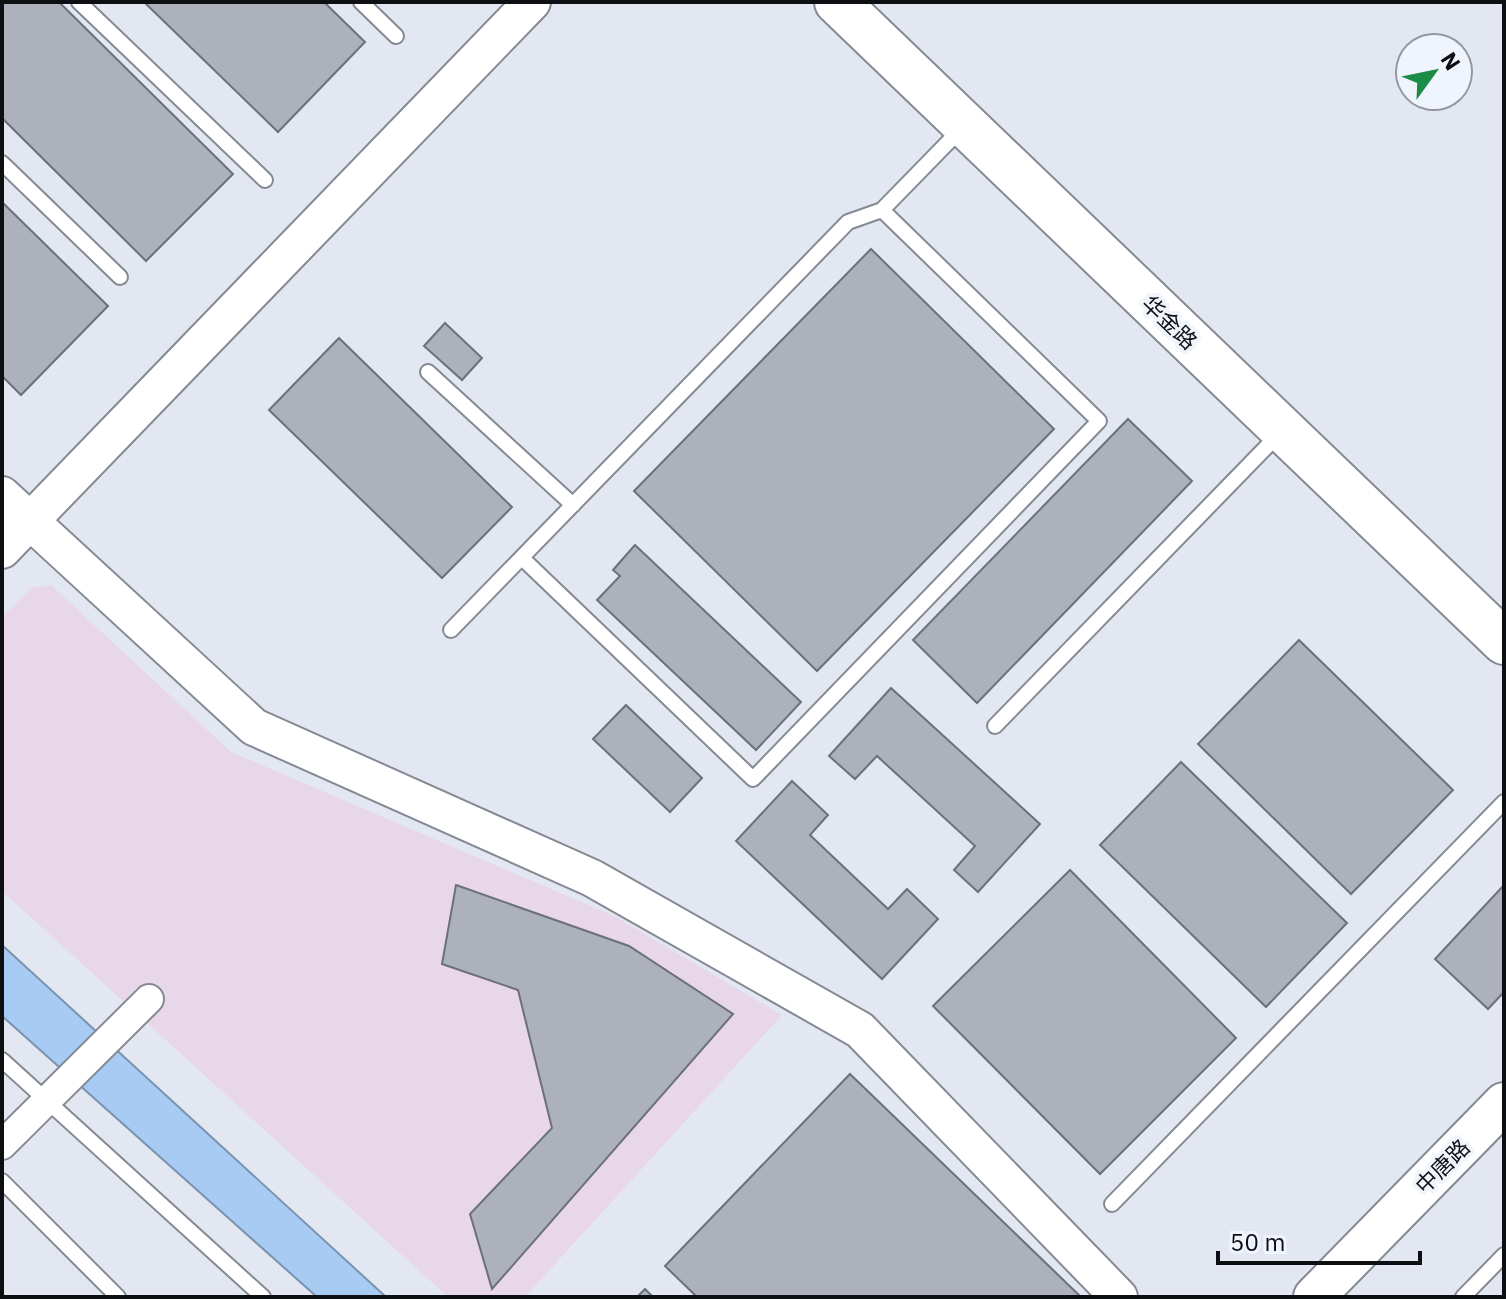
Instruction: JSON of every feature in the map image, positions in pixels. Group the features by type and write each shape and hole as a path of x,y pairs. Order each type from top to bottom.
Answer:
{"main road":[{"name":"华金路","path":"837,2 1504,642"},
{"name":"中唐路","path":"1314,1297 1504,1103"}],"street":[{"path":"2,550 532,2"},
{"path":"2,495 254,727 592,878 860,1030 1119,1297"},
{"path":"2,1145 149,999"}],"lane":[{"path":"79,2 265,180"},
{"path":"361,2 396,36"},
{"path":"451,630 848,222 882,210 965,125"},
{"path":"2,163 120,277"},
{"path":"522,558 753,779 1099,421 882,210"},
{"path":"428,372 573,505"},
{"path":"995,726 1283,430"},
{"path":"1112,1204 1504,802"},
{"path":"2,1060 54,1094 263,1297"},
{"path":"2,1181 118,1297"},
{"path":"1469,1295 1504,1255"}],"shaded area":[{"path":"51,585 231,752 614,916 782,1015 525,1297 448,1297 2,891 2,617 31,588"}],"water":[{"path":"2,945 386,1297 317,1297 2,1016"}],"building":[{"path":"2,2 59,2 233,174 146,261 2,118"},
{"path":"144,2 324,2 365,42 278,132"},
{"path":"2,202 108,306 21,395 2,376"},
{"path":"871,249 1054,429 817,671 634,491"},
{"path":"445,323 482,358 462,380 424,346"},
{"path":"339,338 512,507 442,578 269,410"},
{"path":"1128,419 1192,481 977,703 913,640"},
{"path":"635,545 801,702 756,750 597,600 620,576 613,570"},
{"path":"1299,640 1453,790 1351,894 1198,744"},
{"path":"891,688 1040,824 978,892 954,870 975,846 877,756 855,779 829,756"},
{"path":"626,705 702,778 670,812 593,739"},
{"path":"1181,762 1347,923 1266,1007 1100,845"},
{"path":"792,781 828,815 810,835 888,909 907,889 938,919 882,979 736,841"},
{"path":"1070,870 1236,1038 1100,1174 933,1006"},
{"path":"456,885 629,946 733,1014 492,1289 470,1214 552,1128 518,990 442,964"},
{"path":"1504,885 1504,992 1488,1009 1435,959"},
{"path":"850,1074 1081,1297 697,1297 665,1266"},
{"path":"645,1289 653,1297 637,1297"}]}
